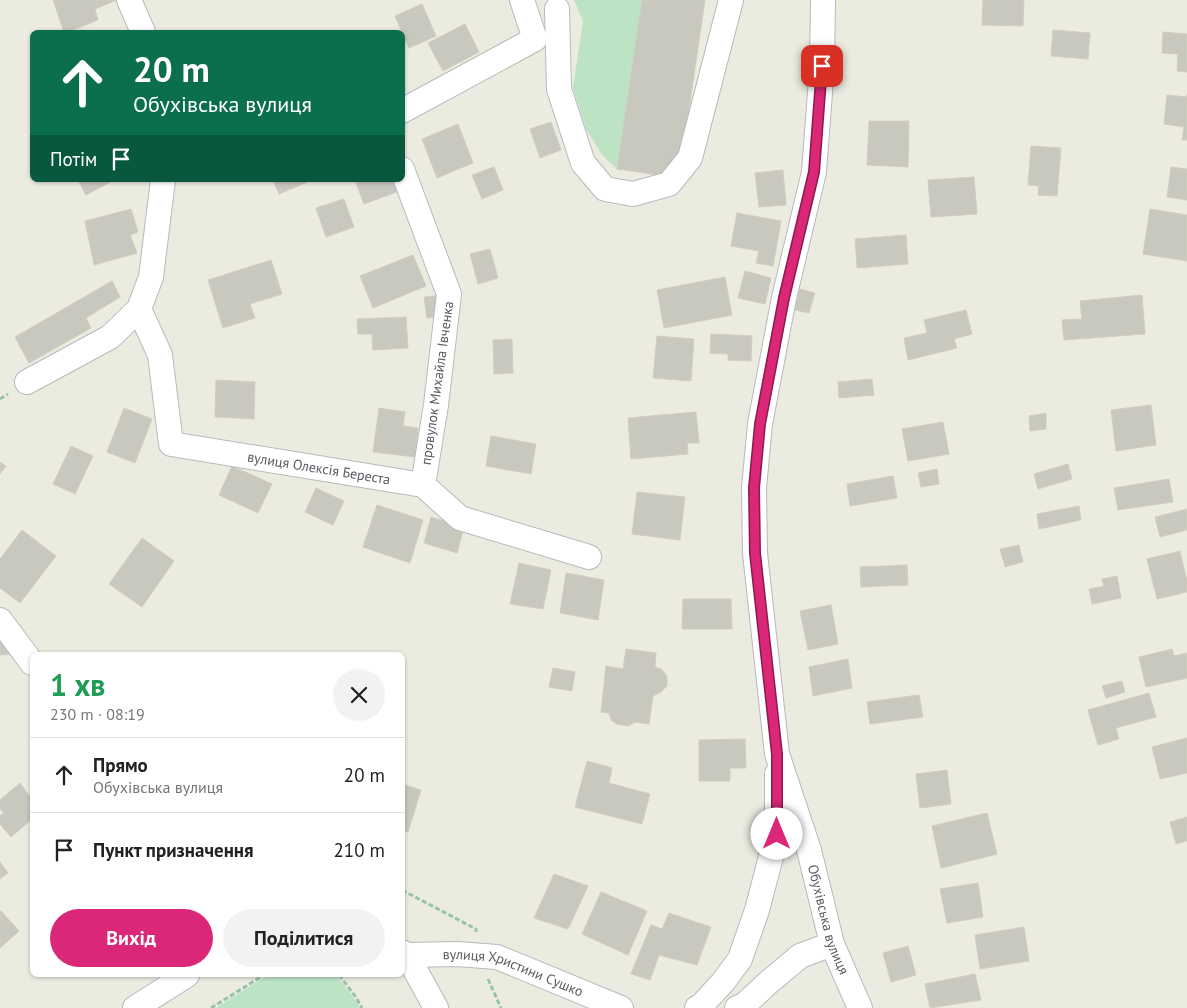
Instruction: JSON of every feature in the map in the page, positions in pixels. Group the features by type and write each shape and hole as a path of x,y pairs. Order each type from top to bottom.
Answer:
{"street":[{"path":"129,0 142,30"},
{"path":"522,0 535,39"},
{"path":"557,9 559,88 583,163 605,189 633,194 669,184 690,158 730,0"},
{"name":"Обухівська вулиця","path":"823,0 822,66 814,172 784,298 760,424 754,488 755,553 777,754 809,850 832,944 860,1008"},
{"path":"405,109 535,39 558,34"},
{"name":"провулок Михайла Івченка","path":"405,177 449,294 436,405 423,485"},
{"path":"27,382 110,337 139,309 152,277 163,182"},
{"name":"вулиця Олексія Береста","path":"139,309 160,355 171,444 423,485"},
{"path":"423,485 460,518 589,557"},
{"path":"0,620 30,660"},
{"path":"697,1008 723,982 740,959 757,910 777,834 777,754"},
{"path":"737,1008 744,1005 800,956 832,944"},
{"path":"405,954 436,1008"},
{"name":"вулиця Христини Сушко","path":"405,954 457,954 498,957 621,1008"},
{"path":"135,1008 184,977"}],"path":[{"path":"211,1008 261,977"},
{"path":"341,977 362,1008"}],"green space":[{"path":"574,0 642,0 617,169 602,155 586,129 573,88 583,21"},
{"path":"265,977 338,977 360,1008 216,1008"}],"building":[{"path":"53,0 117,0 95,9 98,20 73,30 63,30"},
{"path":"642,0 705,0 679,178 617,169"},
{"path":"983,0 1024,0 1023,26 982,25"},
{"path":"422,4 436,36 409,48 405,39 405,30 401,30 395,16"},
{"path":"465,24 479,52 443,71 428,43"},
{"path":"1053,30 1090,33 1088,59 1051,56"},
{"path":"1163,32 1187,34 1187,72 1177,71 1178,54 1162,53"},
{"path":"1167,95 1187,97 1187,140 1182,140 1184,127 1164,124"},
{"path":"869,121 909,121 908,167 867,165"},
{"path":"551,122 561,150 540,158 530,129"},
{"path":"458,124 473,163 437,178 422,139"},
{"path":"1031,146 1061,148 1057,196 1038,195 1039,186 1028,185"},
{"path":"494,167 503,190 482,199 472,175"},
{"path":"1171,167 1187,169 1187,200 1167,197"},
{"path":"783,170 786,205 759,207 755,173"},
{"path":"974,177 977,214 931,217 928,180"},
{"path":"79,182 110,182 86,195"},
{"path":"274,182 308,182 279,194"},
{"path":"356,182 396,182 399,191 364,204"},
{"path":"344,199 354,227 326,237 316,208"},
{"path":"131,209 138,232 130,235 137,253 94,265 85,221"},
{"path":"1150,209 1187,215 1187,261 1143,254"},
{"path":"737,213 781,221 773,266 756,263 759,251 731,246"},
{"path":"906,235 908,264 857,268 855,239"},
{"path":"490,249 498,278 478,284 470,254"},
{"path":"413,255 426,286 373,308 360,276"},
{"path":"271,260 282,294 250,304 255,318 223,328 208,280"},
{"path":"745,271 771,278 765,304 738,298"},
{"path":"725,277 732,315 664,328 657,290"},
{"path":"112,281 120,297 86,318 91,328 29,363 15,337"},
{"path":"800,289 815,293 809,313 795,310"},
{"path":"443,295 446,316 427,318 424,297"},
{"path":"1142,295 1145,334 1064,340 1062,320 1082,319 1080,301"},
{"path":"966,310 972,334 954,339 957,348 908,360 904,338 927,333 924,320"},
{"path":"406,317 408,348 373,350 372,334 358,334 357,319"},
{"path":"711,334 752,336 751,361 728,360 728,354 710,353"},
{"path":"657,336 694,339 691,381 653,378"},
{"path":"512,339 513,373 494,374 493,340"},
{"path":"872,379 874,395 839,398 838,382"},
{"path":"216,380 255,382 254,419 215,417"},
{"path":"1151,405 1156,445 1116,451 1111,410"},
{"path":"124,408 152,419 135,463 107,452"},
{"path":"379,408 405,412 403,426 418,428 415,457 373,452"},
{"path":"696,412 699,443 687,443 688,454 631,459 628,418"},
{"path":"1046,413 1046,429 1030,431 1029,416"},
{"path":"943,422 949,454 908,461 902,429"},
{"path":"491,436 536,444 531,474 486,466"},
{"path":"71,446 93,456 75,494 53,484"},
{"path":"0,462 6,466 0,474"},
{"path":"1068,464 1072,479 1038,489 1034,474"},
{"path":"232,466 272,484 258,513 219,495"},
{"path":"937,469 939,484 921,487 918,473"},
{"path":"893,476 897,498 850,506 847,484"},
{"path":"1169,479 1173,502 1118,510 1114,488"},
{"path":"316,488 344,501 333,525 305,512"},
{"path":"637,492 685,497 680,540 632,534"},
{"path":"377,505 423,520 410,563 363,547"},
{"path":"1079,506 1081,520 1039,529 1037,514"},
{"path":"1187,509 1187,530 1160,537 1155,517"},
{"path":"431,517 464,527 457,553 424,543"},
{"path":"22,530 56,556 20,603 0,588 0,559"},
{"path":"142,538 174,561 142,607 109,584"},
{"path":"1019,545 1023,562 1005,567 1000,549"},
{"path":"1180,551 1187,581 1187,592 1157,599 1147,559"},
{"path":"519,563 551,570 543,609 510,604"},
{"path":"907,565 908,585 861,587 860,567"},
{"path":"566,573 604,580 598,620 560,613"},
{"path":"1117,576 1121,598 1092,604 1089,589 1104,586 1102,579"},
{"path":"683,599 731,599 732,629 682,629"},
{"path":"831,605 838,644 808,650 800,611"},
{"path":"0,638 16,654 0,655"},
{"path":"626,649 656,653 655,667 661,669 667,676 667,686 653,696 649,724 635,722 628,726 617,724 611,720 609,713 601,712 606,666 623,669"},
{"path":"1172,649 1174,656 1187,653 1187,678 1146,687 1139,657"},
{"path":"848,659 852,688 813,696 809,667"},
{"path":"553,668 575,672 572,691 549,687"},
{"path":"1122,681 1125,692 1106,698 1102,686"},
{"path":"1149,693 1156,717 1116,728 1119,739 1098,745 1088,710"},
{"path":"919,695 923,717 870,724 867,702"},
{"path":"1187,738 1187,773 1160,779 1152,747"},
{"path":"745,739 746,768 730,768 730,781 699,781 699,740"},
{"path":"587,761 612,768 609,783 650,794 642,824 575,807"},
{"path":"947,770 951,804 920,808 916,774"},
{"path":"20,783 30,797 30,821 11,837 0,824 0,816 4,813 0,809 0,800"},
{"path":"405,785 421,790 408,832 405,831"},
{"path":"987,813 997,854 941,868 932,826"},
{"path":"1187,817 1187,841 1176,844 1170,822"},
{"path":"0,862 8,873 0,879"},
{"path":"554,874 588,886 568,929 534,918"},
{"path":"978,883 983,917 947,923 940,889"},
{"path":"601,892 647,911 628,955 582,934"},
{"path":"0,911 19,931 0,948"},
{"path":"669,913 711,927 697,965 659,955 650,980 631,974 651,925 662,929"},
{"path":"1024,927 1029,961 980,969 975,935"},
{"path":"908,946 916,975 891,982 883,953"},
{"path":"975,974 981,1000 930,1008 925,984"}],"route":[{"path":"777,834 777,754 755,553 754,488 760,424 784,298 814,172 822,66"}]}
